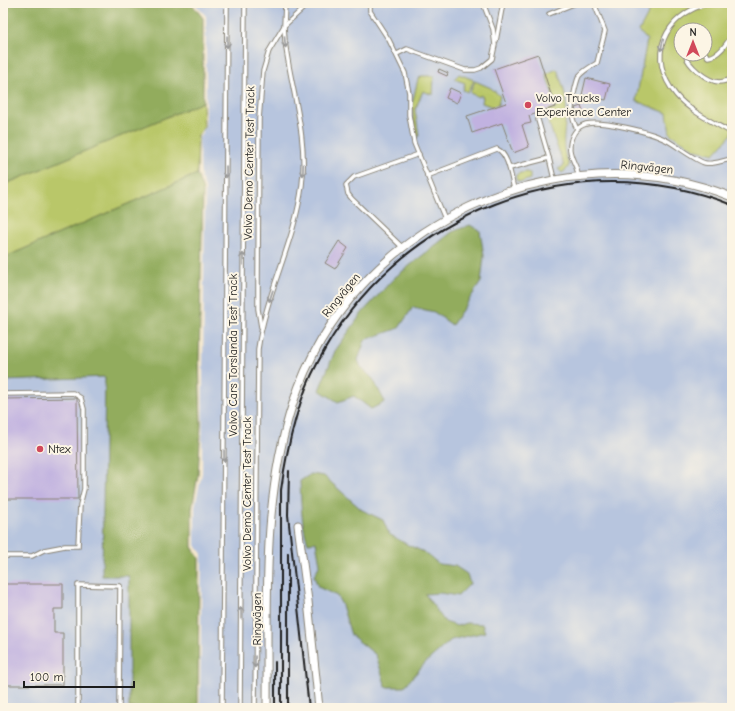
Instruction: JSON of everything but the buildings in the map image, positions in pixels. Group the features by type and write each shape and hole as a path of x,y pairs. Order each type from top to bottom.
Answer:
{"street":[{"name":"Ringvägen","path":"267,708 269,534 273,495 280,454 293,404 317,347 351,298 371,275 402,247 444,219 482,200 554,179 613,174 653,177 695,185 732,197"},
{"path":"298,525 308,601 319,708"}],"lane":[{"name":"Volvo Cars Torslanda Test Track","path":"222,708 227,3"},
{"name":"Volvo Cars Torslanda Test Track","path":"240,708 245,3"},
{"name":"Volvo Demo Center Test Track","path":"255,708 258,349 261,329 292,233 302,184 303,146 286,49 284,26 285,3"},
{"name":"Volvo Demo Center Test Track","path":"261,329 258,301 259,137 261,82 267,54 284,26 309,3"},
{"path":"370,3 370,11 381,26 397,54 408,84 410,129 444,219"},
{"path":"483,3 493,29 495,45"},
{"path":"397,54 407,49 465,70 475,70 492,59 499,31 503,3"},
{"path":"549,14 576,3"},
{"path":"577,129 573,121 572,104 578,78 586,69 597,63 605,31 594,3"},
{"path":"709,3 691,9 683,14 672,25 662,43 661,62 666,80 677,96 692,108 732,133"},
{"path":"713,56 722,48 732,35"},
{"path":"688,62 691,66 711,79 720,82 732,79"},
{"path":"538,120 554,179"},
{"path":"578,176 578,170 570,154 569,146 571,139 577,129 587,124 594,123 611,125 657,136 704,163 732,159"},
{"path":"427,176 497,149 504,154 510,168 514,190"},
{"path":"402,247 352,199 348,194 346,185 354,177 419,154"},
{"path":"510,168 549,158"},
{"path":"3,394 73,393 81,398 84,409 84,489 80,505 78,546 65,546 44,550 32,556 3,556"},
{"path":"78,708 78,585 120,586 119,708"}],"shaded area":[{"path":"194,3 732,3 732,708 200,708 202,554 195,544 195,506 202,473 205,189 201,178 199,138 205,127 206,16"},
{"path":"105,376 102,576 129,576 129,708 3,708 3,381"}],"green space":[{"path":"3,3 191,3 203,18 203,102 3,185"},
{"path":"654,3 732,3 732,134 714,154 696,150 670,134 667,113 636,101 647,40 639,31"},
{"path":"557,69 563,86 565,98 566,110 564,149 569,164 568,168 562,173 558,169 564,166 546,115 540,118 540,113 557,107 546,74"},
{"path":"459,74 474,80 468,92 463,90 465,83 454,79"},
{"path":"421,76 434,76 433,95 423,91 415,110 419,136 416,137 412,104 418,79"},
{"path":"475,81 491,88 500,96 498,105 493,107 482,103 483,97 470,93"},
{"path":"203,102 204,127 198,136 197,174 3,258 3,185"},
{"path":"527,172 530,174 530,179 522,182 517,181 516,175"},
{"path":"197,174 203,191 199,359 201,424 198,475 192,509 192,547 199,558 198,708 129,708 129,576 102,576 105,377 3,381 3,258"},
{"path":"470,225 480,231 484,256 481,282 452,325 434,312 413,307 399,328 365,340 358,360 361,367 373,379 385,402 371,409 354,396 338,402 319,390 335,351 362,313 394,278 452,232"},
{"path":"311,474 324,476 362,510 383,520 389,534 424,552 439,564 455,566 467,574 470,584 458,596 440,593 425,594 445,622 457,626 466,623 482,624 485,632 451,640 425,663 404,687 386,687 376,655 351,635 342,605 337,596 318,587 314,576 320,564 316,542 308,543 304,528 300,481"}],"railway":[{"path":"281,708 281,490 283,474 294,424 304,392 318,362 351,310 393,266 441,230 495,204 552,188 612,182 672,188 732,205"},
{"path":"289,471 288,515 309,708"},
{"path":"288,553 288,708"},
{"path":"275,662 275,708"}],"place":[{"name":"Volvo Trucks Experience Center","path":"528,105"},
{"name":"Ntex","path":"40,449"}]}
